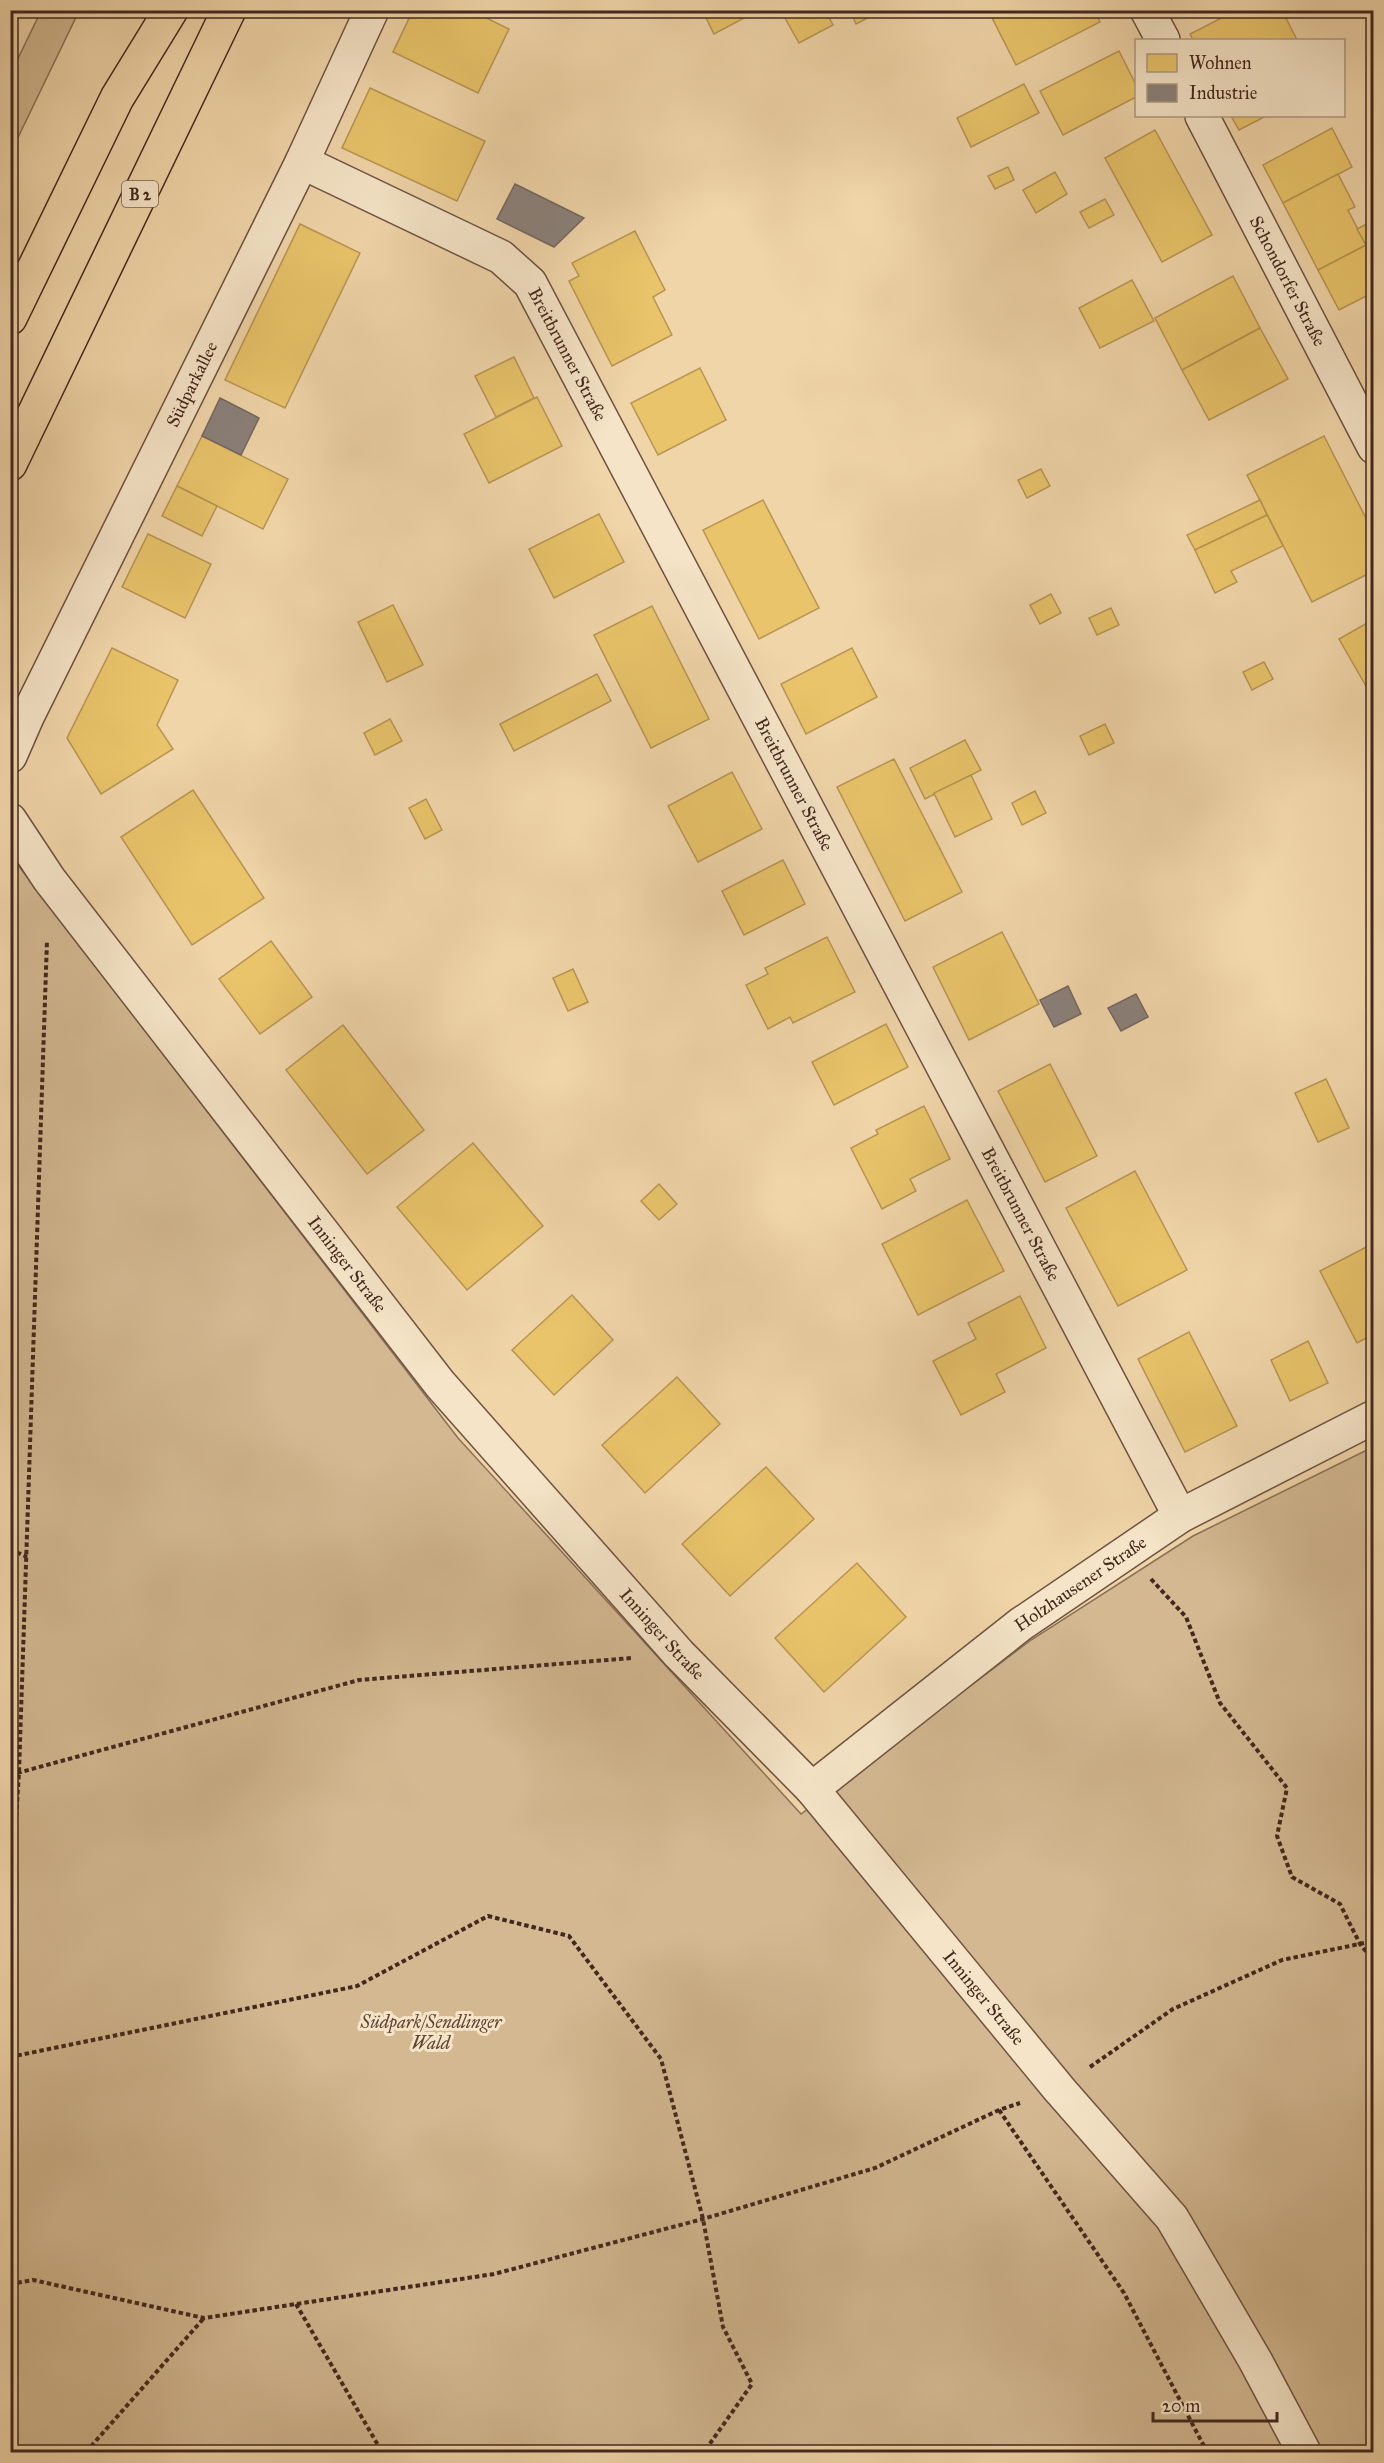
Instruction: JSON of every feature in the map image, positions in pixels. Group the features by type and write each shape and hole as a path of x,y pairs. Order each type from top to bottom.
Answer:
{"highway":[{"path":"117,98 142,10"},
{"path":"10,318 117,98 171,10"},
{"name":"B 2","path":"10,464 229,10"}],"street":[{"name":"Südparkallee","path":"10,756 27,717 302,162 372,10"},
{"path":"1147,10 1162,39"},
{"name":"Schondorfer Straße","path":"1203,117 1374,447"},
{"name":"Breitbrunner Straße","path":"302,162 501,257 530,283 1180,1516"},
{"name":"Inninger Straße","path":"10,820 50,879 440,1384 679,1654 812,1790 1059,2089 1172,2218 1255,2360 1304,2452"},
{"name":"Holzhausener Straße","path":"812,1790 1021,1624 1180,1516 1374,1417"}],"path":[{"path":"10,1914 19,1772 47,938"},
{"path":"10,1549 27,1557"},
{"path":"1126,1553 1186,1617 1220,1703 1287,1788 1277,1836 1292,1877 1340,1904 1360,1944 1374,1961"},
{"path":"10,1775 359,1680 679,1654"},
{"path":"10,2057 357,1986 488,1916 569,1936 662,2059 704,2219 723,2327 752,2384 704,2452"},
{"path":"1059,2089 1173,2009 1282,1960 1374,1941"},
{"path":"10,2284 33,2280 204,2318 494,2274 704,2219 875,2168 999,2110 1124,2293 1208,2452"},
{"path":"296,2304 382,2452"},
{"path":"86,2452 204,2318"}],"green space":[{"path":"41,11 79,11 11,152 11,73"},
{"name":"Südpark/Sendlinger Wald","path":"11,856 458,1438 801,1814 1031,1640 1193,1536 1373,1447 1373,2452 11,2452"}],"building: Wohnen":[{"path":"413,10 470,10 509,29 478,93 393,52"},
{"path":"702,10 742,10 746,17 714,34"},
{"path":"800,10 825,10 833,25 799,43 785,18"},
{"path":"850,10 883,10 856,24"},
{"path":"988,10 1094,10 1100,22 1016,65"},
{"path":"1237,10 1282,10 1296,39 1192,39 1190,34"},
{"path":"1119,51 1135,83 1135,98 1063,135 1040,91"},
{"path":"1024,84 1039,113 971,147 957,118"},
{"path":"370,88 485,141 457,201 342,148"},
{"path":"1232,117 1264,117 1239,130"},
{"path":"1332,128 1352,167 1283,203 1263,165"},
{"path":"1155,130 1212,235 1162,262 1105,158"},
{"path":"1008,167 1014,180 995,189 988,176"},
{"path":"1055,172 1067,194 1036,213 1023,190"},
{"path":"1338,174 1355,207 1348,210 1366,245 1318,270 1283,203"},
{"path":"1105,199 1114,215 1089,228 1080,212"},
{"path":"1374,220 1374,241 1366,245 1357,229"},
{"path":"300,224 360,253 285,408 225,380"},
{"path":"635,231 665,290 653,297 672,335 612,366 569,281 579,276 572,263"},
{"path":"1374,241 1374,292 1339,310 1318,270"},
{"path":"1233,276 1260,328 1182,370 1155,318"},
{"path":"1132,280 1154,321 1100,348 1079,308"},
{"path":"1260,328 1288,379 1209,420 1182,370"},
{"path":"514,357 534,398 496,417 475,376"},
{"path":"700,368 726,420 658,455 631,403"},
{"path":"537,397 562,446 489,483 464,434"},
{"path":"202,436 288,479 263,529 177,486"},
{"path":"1324,436 1374,534 1374,571 1312,602 1247,475"},
{"path":"1041,469 1050,486 1027,498 1018,480"},
{"path":"177,486 217,506 202,536 162,516"},
{"path":"763,500 819,608 759,639 703,530"},
{"path":"1260,500 1267,515 1195,550 1187,535"},
{"path":"599,514 624,562 554,598 529,549"},
{"path":"1267,515 1283,546 1231,571 1237,582 1215,593 1195,550"},
{"path":"148,534 211,564 185,618 122,587"},
{"path":"1051,594 1061,613 1040,624 1030,605"},
{"path":"393,605 423,665 387,682 358,622"},
{"path":"652,606 709,719 651,748 594,635"},
{"path":"1111,608 1119,625 1097,635 1089,618"},
{"path":"1374,619 1374,700 1339,639"},
{"path":"112,648 178,680 157,725 173,749 101,794 67,738"},
{"path":"852,648 877,697 806,734 781,684"},
{"path":"1264,662 1273,679 1252,690 1243,672"},
{"path":"597,674 611,701 514,751 500,724"},
{"path":"390,719 402,741 375,755 364,733"},
{"path":"1105,724 1114,743 1089,755 1080,736"},
{"path":"965,740 981,770 925,799 910,768"},
{"path":"894,759 962,892 905,921 837,787"},
{"path":"732,772 762,829 698,862 668,806"},
{"path":"971,775 992,819 955,837 934,793"},
{"path":"193,790 264,898 192,945 121,837"},
{"path":"1035,791 1046,813 1022,825 1012,803"},
{"path":"426,799 442,830 425,839 409,808"},
{"path":"783,860 805,904 744,935 722,891"},
{"path":"1002,932 1039,1004 969,1040 933,967"},
{"path":"827,937 855,992 793,1023 790,1017 768,1029 746,985 768,974 765,968"},
{"path":"271,941 312,997 260,1034 219,979"},
{"path":"573,969 588,1002 568,1011 553,978"},
{"path":"886,1024 908,1067 834,1105 812,1062"},
{"path":"343,1025 424,1130 367,1174 286,1070"},
{"path":"1050,1064 1097,1156 1045,1182 998,1091"},
{"path":"1326,1079 1349,1128 1318,1142 1295,1093"},
{"path":"924,1106 950,1159 910,1179 916,1191 882,1209 851,1148 878,1134 876,1130"},
{"path":"473,1143 543,1226 467,1290 397,1207"},
{"path":"1135,1171 1187,1270 1118,1306 1066,1208"},
{"path":"659,1184 677,1204 659,1220 641,1201"},
{"path":"967,1200 1004,1271 918,1315 882,1244"},
{"path":"1374,1243 1374,1334 1357,1343 1320,1271"},
{"path":"572,1295 613,1340 554,1395 512,1350"},
{"path":"1020,1296 1046,1348 996,1374 1005,1392 961,1415 933,1361 976,1339 968,1323"},
{"path":"1189,1332 1237,1426 1185,1452 1138,1359"},
{"path":"1308,1341 1328,1383 1290,1401 1271,1360"},
{"path":"677,1377 720,1424 645,1493 602,1445"},
{"path":"766,1467 814,1519 730,1596 682,1544"},
{"path":"857,1563 906,1617 824,1692 775,1638"}],"building: Industrie":[{"path":"515,184 584,218 554,247 497,219"},
{"path":"220,398 259,418 241,455 202,436"},
{"path":"1068,986 1081,1014 1054,1027 1040,1000"},
{"path":"1136,994 1148,1017 1121,1031 1108,1008"}]}
